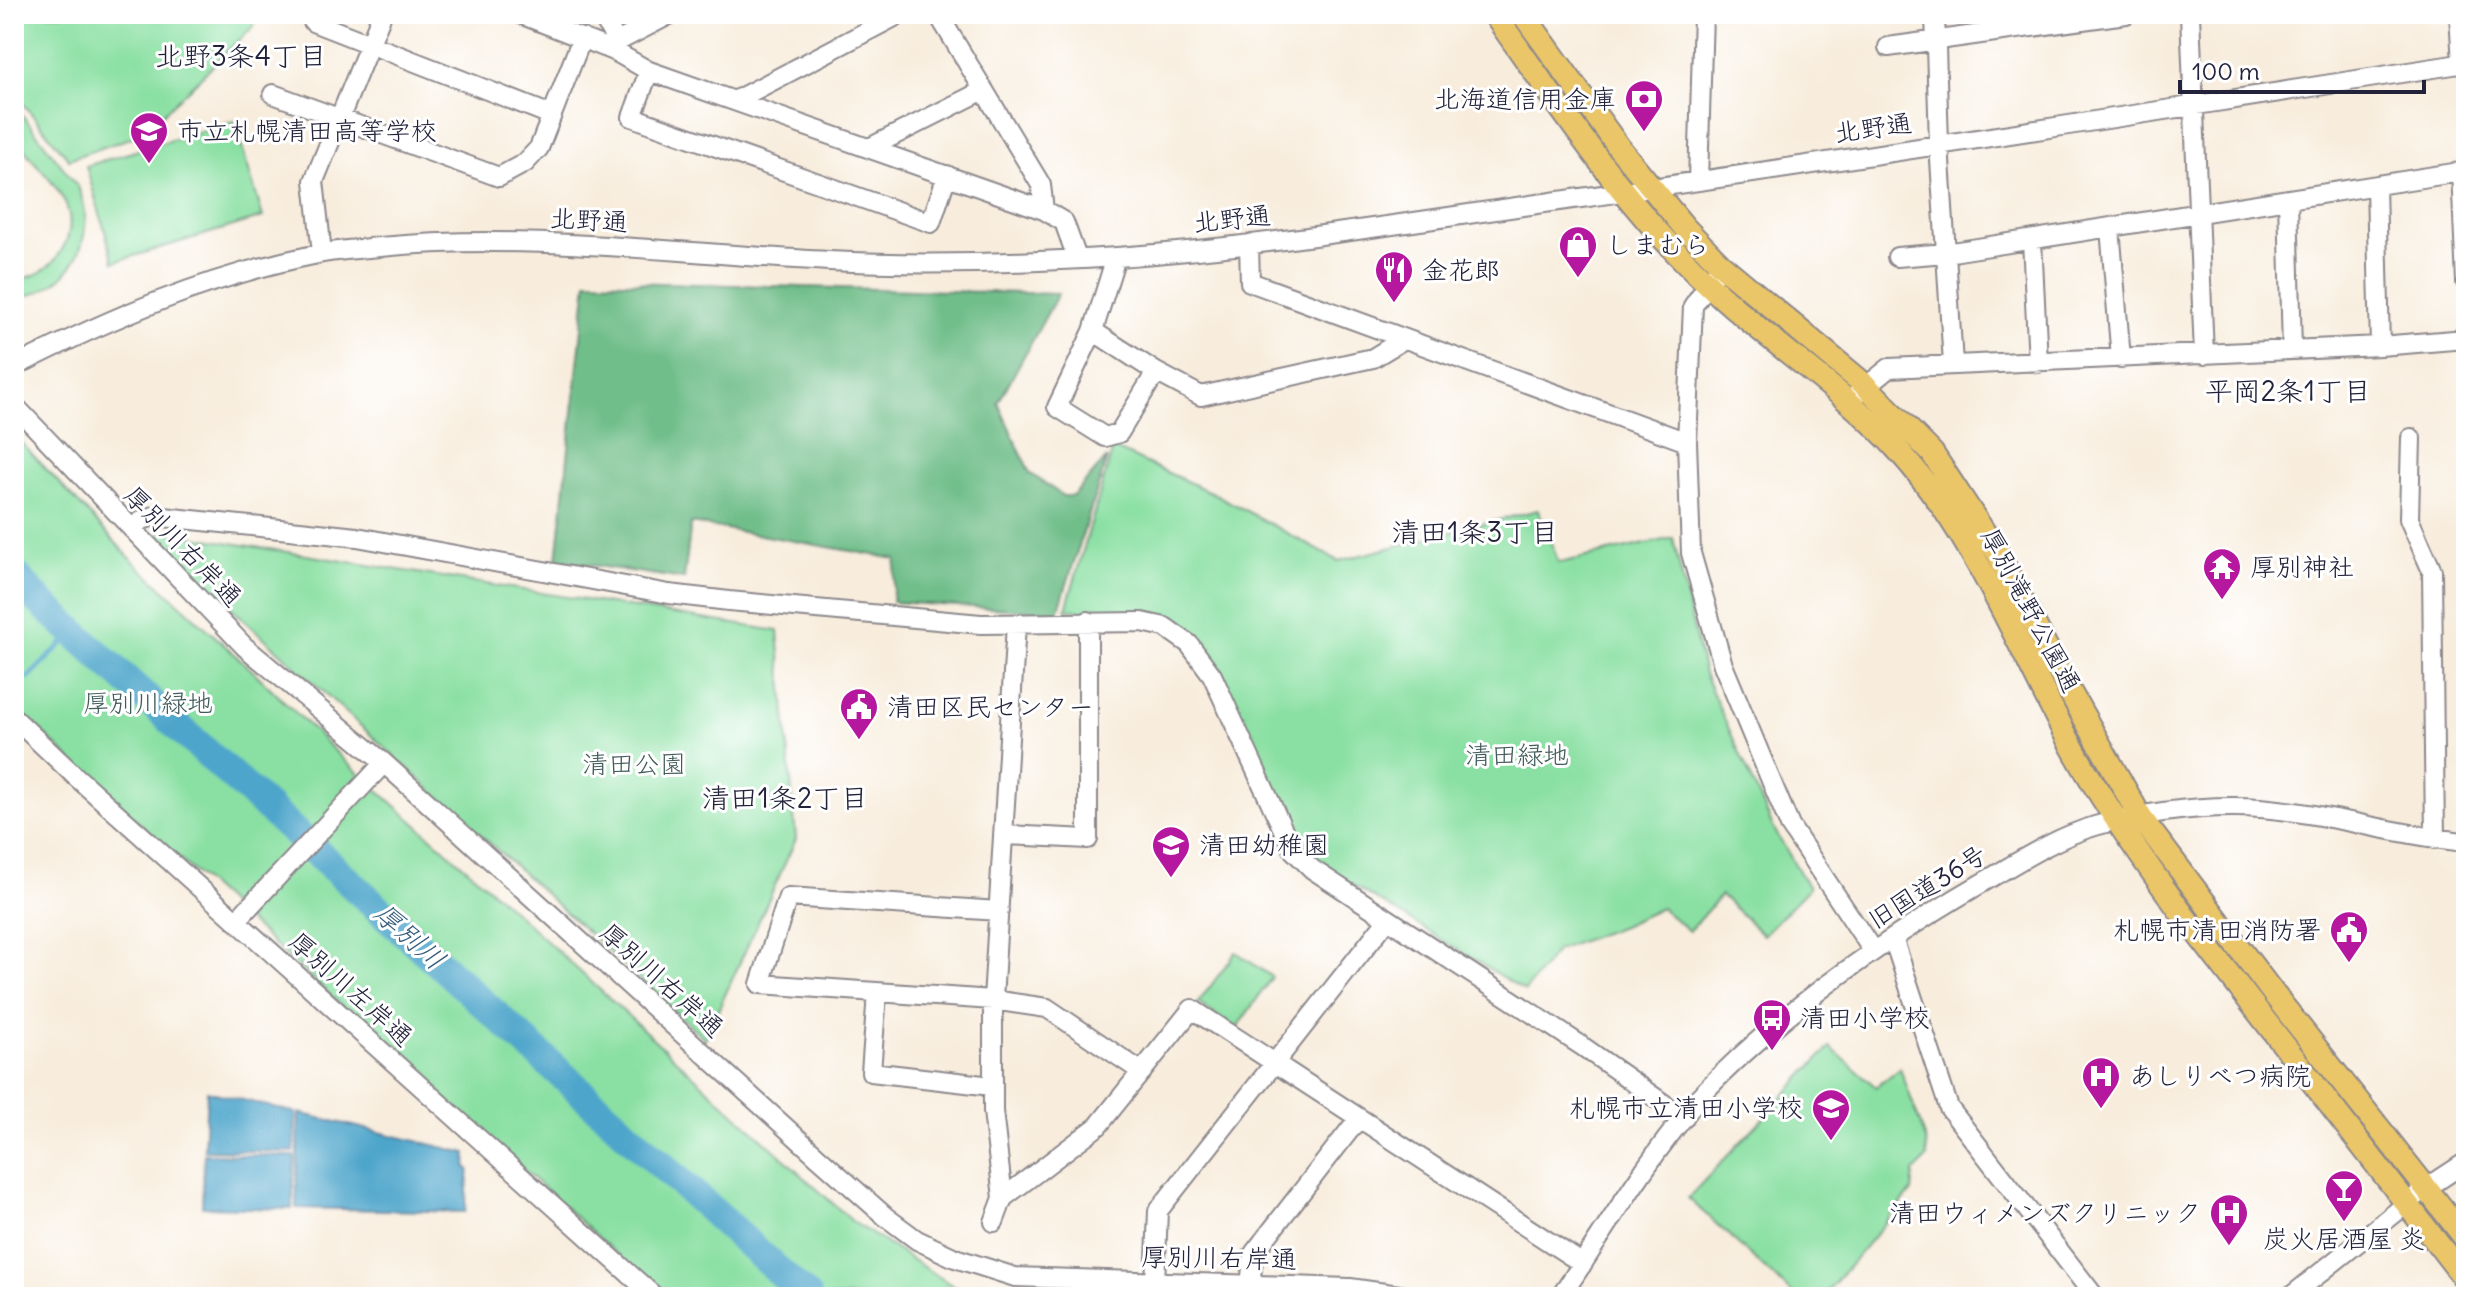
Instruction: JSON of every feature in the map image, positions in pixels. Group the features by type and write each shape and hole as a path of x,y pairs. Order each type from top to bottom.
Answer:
{"main road":[{"name":"厚別滝野公園通","path":"1494,14 1623,192 1659,236 1739,313 1850,402 1900,451 1967,545 2072,746 2118,821 2183,915 2466,1280"},
{"name":"厚別滝野公園通","path":"1523,14 1620,149 1685,228 1721,265 1865,385 1932,453 1997,552 2071,695 2141,818 2273,993 2466,1239"}],"street":[{"path":"322,253 314,181 382,14"},
{"path":"520,14 543,18 582,38 616,47 649,71 1044,210 1064,222 1077,258"},
{"path":"601,14 616,47"},
{"path":"616,47 671,14"},
{"path":"736,100 900,14"},
{"path":"938,14 1041,185 1044,210"},
{"path":"1698,181 1703,14"},
{"path":"1935,14 1939,144 1953,364"},
{"path":"2190,14 2204,355"},
{"path":"2459,14 2464,64"},
{"path":"1888,47 1936,42 2023,22 2114,15"},
{"path":"313,22 551,115"},
{"path":"273,94 499,177 525,163 539,148 582,38"},
{"name":"北野通","path":"14,367 149,303 233,276 322,253 445,241 589,245 833,262 979,263 1116,257 1249,244 1652,188 2464,64"},
{"path":"649,71 632,117 931,223 947,175"},
{"path":"869,148 984,90"},
{"path":"1897,257 1946,253 2463,172 2466,282"},
{"path":"2376,186 2380,346"},
{"path":"2288,199 2292,350"},
{"path":"2110,228 2121,359"},
{"path":"2032,240 2038,363"},
{"path":"1249,244 1250,282 1687,442"},
{"path":"1116,257 1093,331 1057,407 1105,437 1119,433 1156,372"},
{"path":"1721,265 1693,306 1687,442 1691,553 1723,665 1790,826 1873,951"},
{"path":"1093,331 1156,372 1201,396 1373,358 1404,339"},
{"path":"1850,402 1865,385 1889,368 2204,355 2466,339"},
{"name":"厚別川右岸通","path":"14,405 245,647 384,763 817,1156 917,1240 955,1258 1015,1277 1350,1288 1413,1297"},
{"path":"2411,438 2409,519 2432,571 2435,839"},
{"path":"132,529 142,520 154,516 326,534 669,594 981,624 1088,621 1142,622 1165,627 1189,644 1212,675 1294,851 1321,876 1582,1046 1684,1118"},
{"path":"1005,835 1088,839 1088,621"},
{"path":"994,1222 1003,1198 992,1086 993,1000 1016,624"},
{"name":"厚別川左岸通","path":"14,718 655,1297"},
{"path":"236,921 384,763"},
{"name":"旧国道36号","path":"1560,1297 1634,1185 1696,1100 1765,1035 1873,951 2042,848 2094,826 2118,821 2173,811 2256,808 2466,842"},
{"path":"999,911 788,897 760,984 993,1000 1047,1008 1142,1072"},
{"path":"1155,1283 1158,1211 1387,920"},
{"path":"1893,938 1949,1108 2095,1297"},
{"path":"877,994 871,1072 992,1086"},
{"path":"1003,1198 1098,1126 1192,1009 1583,1264"},
{"path":"1250,1284 1254,1253 1359,1118"},
{"path":"2290,1297 2425,1189 2466,1162"}],"green space":[{"path":"14,14 253,14 254,26 142,134 69,159 14,93"},
{"path":"14,104 78,187 84,206 85,225 82,243 65,274 51,286 34,294 14,298 14,280 40,272 60,253 68,235 70,218 57,189 15,135"},
{"path":"234,121 263,217 114,262 86,166"},
{"path":"587,281 1058,294 998,403 1030,473 1063,496 1073,496 1107,458 1058,612 892,602 896,559 691,523 684,579 557,560"},
{"name":"厚別川緑地","path":"14,435 133,561 346,762 492,891 853,1222 969,1296 989,1297 664,1297 14,706"},
{"name":"清田緑地","path":"1113,448 1217,495 1338,561 1538,510 1559,563 1673,538 1704,674 1774,829 1809,888 1763,935 1721,895 1689,931 1661,908 1557,950 1525,991 1314,861 1265,775 1215,660 1152,612 1102,613 1066,609"},
{"name":"清田公園","path":"163,532 778,631 796,839 705,1039 152,536"},
{"path":"1236,952 1272,977 1236,1029 1198,1003"},
{"path":"1830,1047 1876,1087 1900,1068 1926,1140 1927,1158 1914,1172 1912,1191 1823,1297 1796,1297 1688,1198"}],"water":[{"path":"207,1091 296,1113 294,1152 204,1150"},
{"path":"299,1113 467,1153 466,1168 469,1169 465,1212 296,1208"},
{"path":"204,1154 295,1156 292,1209 202,1207"}],"waterway":[{"name":"厚別川","path":"14,574 37,599 807,1297"},
{"path":"28,678 74,632"}],"place":[{"name":"北海道信用金庫","path":"1644,133"},
{"name":"市立札幌清田高等学校","path":"149,165"},
{"name":"しまむら","path":"1578,279"},
{"name":"金花郎","path":"1394,304"},
{"name":"厚別神社","path":"2222,601"},
{"name":"清田区民センター","path":"859,741"},
{"name":"清田幼稚園","path":"1171,879"},
{"name":"札幌市清田消防署","path":"2349,964"},
{"name":"清田小学校","path":"1772,1052"},
{"name":"あしりべつ病院","path":"2101,1110"},
{"name":"札幌市立清田小学校","path":"1831,1142"},
{"name":"炭火居酒屋 炎","path":"2344,1223"},
{"name":"清田ウィメンズクリニック","path":"2229,1247"}],"district":[{"name":"北野3条4丁目","path":"241,56"},
{"name":"平岡2条1丁目","path":"2288,391"},
{"name":"清田1条3丁目","path":"1475,532"},
{"name":"清田1条2丁目","path":"785,798"}]}
